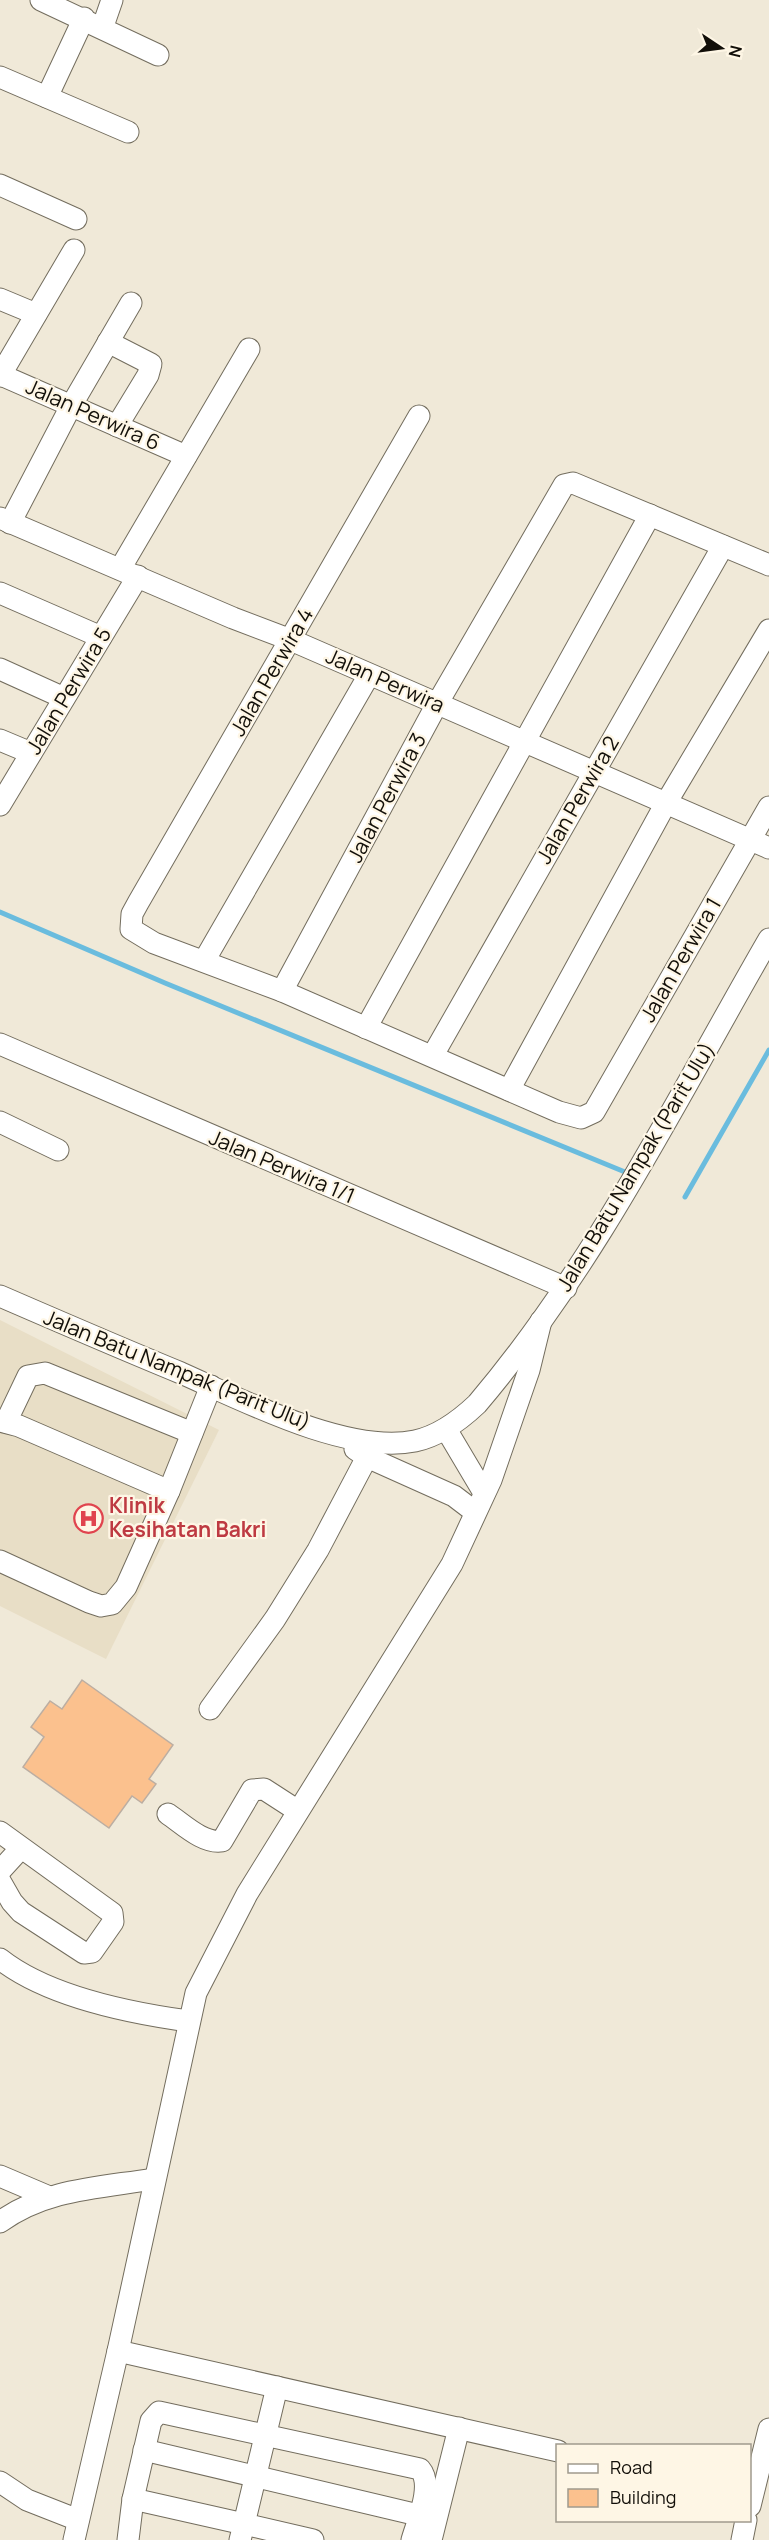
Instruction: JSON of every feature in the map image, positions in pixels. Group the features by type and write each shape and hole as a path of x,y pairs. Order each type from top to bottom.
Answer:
{"street":[{"path":"41,0 93,22 158,55"},
{"path":"47,97 93,22 112,0"},
{"path":"0,77 129,132"},
{"path":"0,185 76,219"},
{"path":"0,375 74,250"},
{"path":"0,298 36,314"},
{"path":"5,521 131,303"},
{"path":"108,342 151,364 148,375 117,426"},
{"name":"Jalan Perwira 5","path":"0,805 101,637 129,573 186,456 249,349"},
{"name":"Jalan Perwira 6","path":"0,375 186,456"},
{"name":"Jalan Perwira 4","path":"204,961 154,943 131,929 132,914 418,416"},
{"name":"Jalan Perwira 3","path":"282,991 437,704 567,483 573,483 650,515"},
{"path":"366,1028 650,515 769,565"},
{"name":"Jalan Perwira","path":"5,521 233,618 291,640 760,844"},
{"name":"Jalan Perwira 2","path":"433,1055 723,546"},
{"path":"0,593 101,637"},
{"path":"369,675 204,961 282,991 510,1090 666,803 769,630"},
{"path":"0,669 64,698"},
{"path":"0,740 31,753"},
{"name":"Jalan Perwira 1","path":"510,1090 570,1116 581,1118 594,1112 760,844 769,807"},
{"name":"Jalan Batu Nampak (Parit Ulu)","path":"0,1296 281,1416 333,1433 370,1442 407,1443 433,1436 446,1429 477,1404 566,1288 629,1186 769,939"},
{"name":"Jalan Perwira 1/1","path":"0,1044 566,1288"},
{"path":"0,1122 58,1150"},
{"path":"0,2482 76,2530 118,2351 153,2179 196,1993 224,1934 452,1564 484,1493 529,1370 542,1321"},
{"path":"169,1491 3,1422 28,1377 45,1373 192,1433"},
{"path":"0,1560 89,1602 101,1606 112,1604 126,1587 169,1491 211,1386"},
{"path":"446,1429 484,1493"},
{"path":"333,1433 367,1457 454,1496 475,1512"},
{"path":"210,1709 275,1619 318,1550 367,1457"},
{"path":"168,1814 206,1839 215,1842 222,1841 252,1790 264,1789 298,1811"},
{"path":"0,1832 112,1913 113,1922 92,1952 84,1953 16,1907 0,1881"},
{"path":"0,1871 21,1848"},
{"path":"0,1959 35,1982 63,1992 155,2016 188,2020"},
{"path":"0,2176 47,2196"},
{"path":"0,2222 47,2196 153,2179"},
{"path":"118,2351 556,2451"},
{"path":"242,2532 277,2387"},
{"path":"128,2540 133,2499 151,2421 159,2412 420,2469 425,2475 426,2485 412,2540"},
{"path":"431,2540 459,2428"},
{"path":"751,2495 769,2428"},
{"path":"144,2450 418,2516"},
{"path":"133,2499 242,2532 313,2540"},
{"path":"742,2540 746,2522"}],"shaded area":[{"name":"Klinik Kesihatan Bakri","path":"0,1320 219,1430 106,1659 0,1606"}],"building":[{"path":"82,1680 173,1745 149,1779 156,1784 142,1803 132,1796 109,1828 23,1767 44,1737 31,1727 50,1701 62,1709"}],"waterway":[{"path":"0,912 165,983 625,1172"},
{"path":"685,1197 769,1050"}],"place":[{"name":"Klinik Kesihatan Bakri","path":"88,1518"}]}
